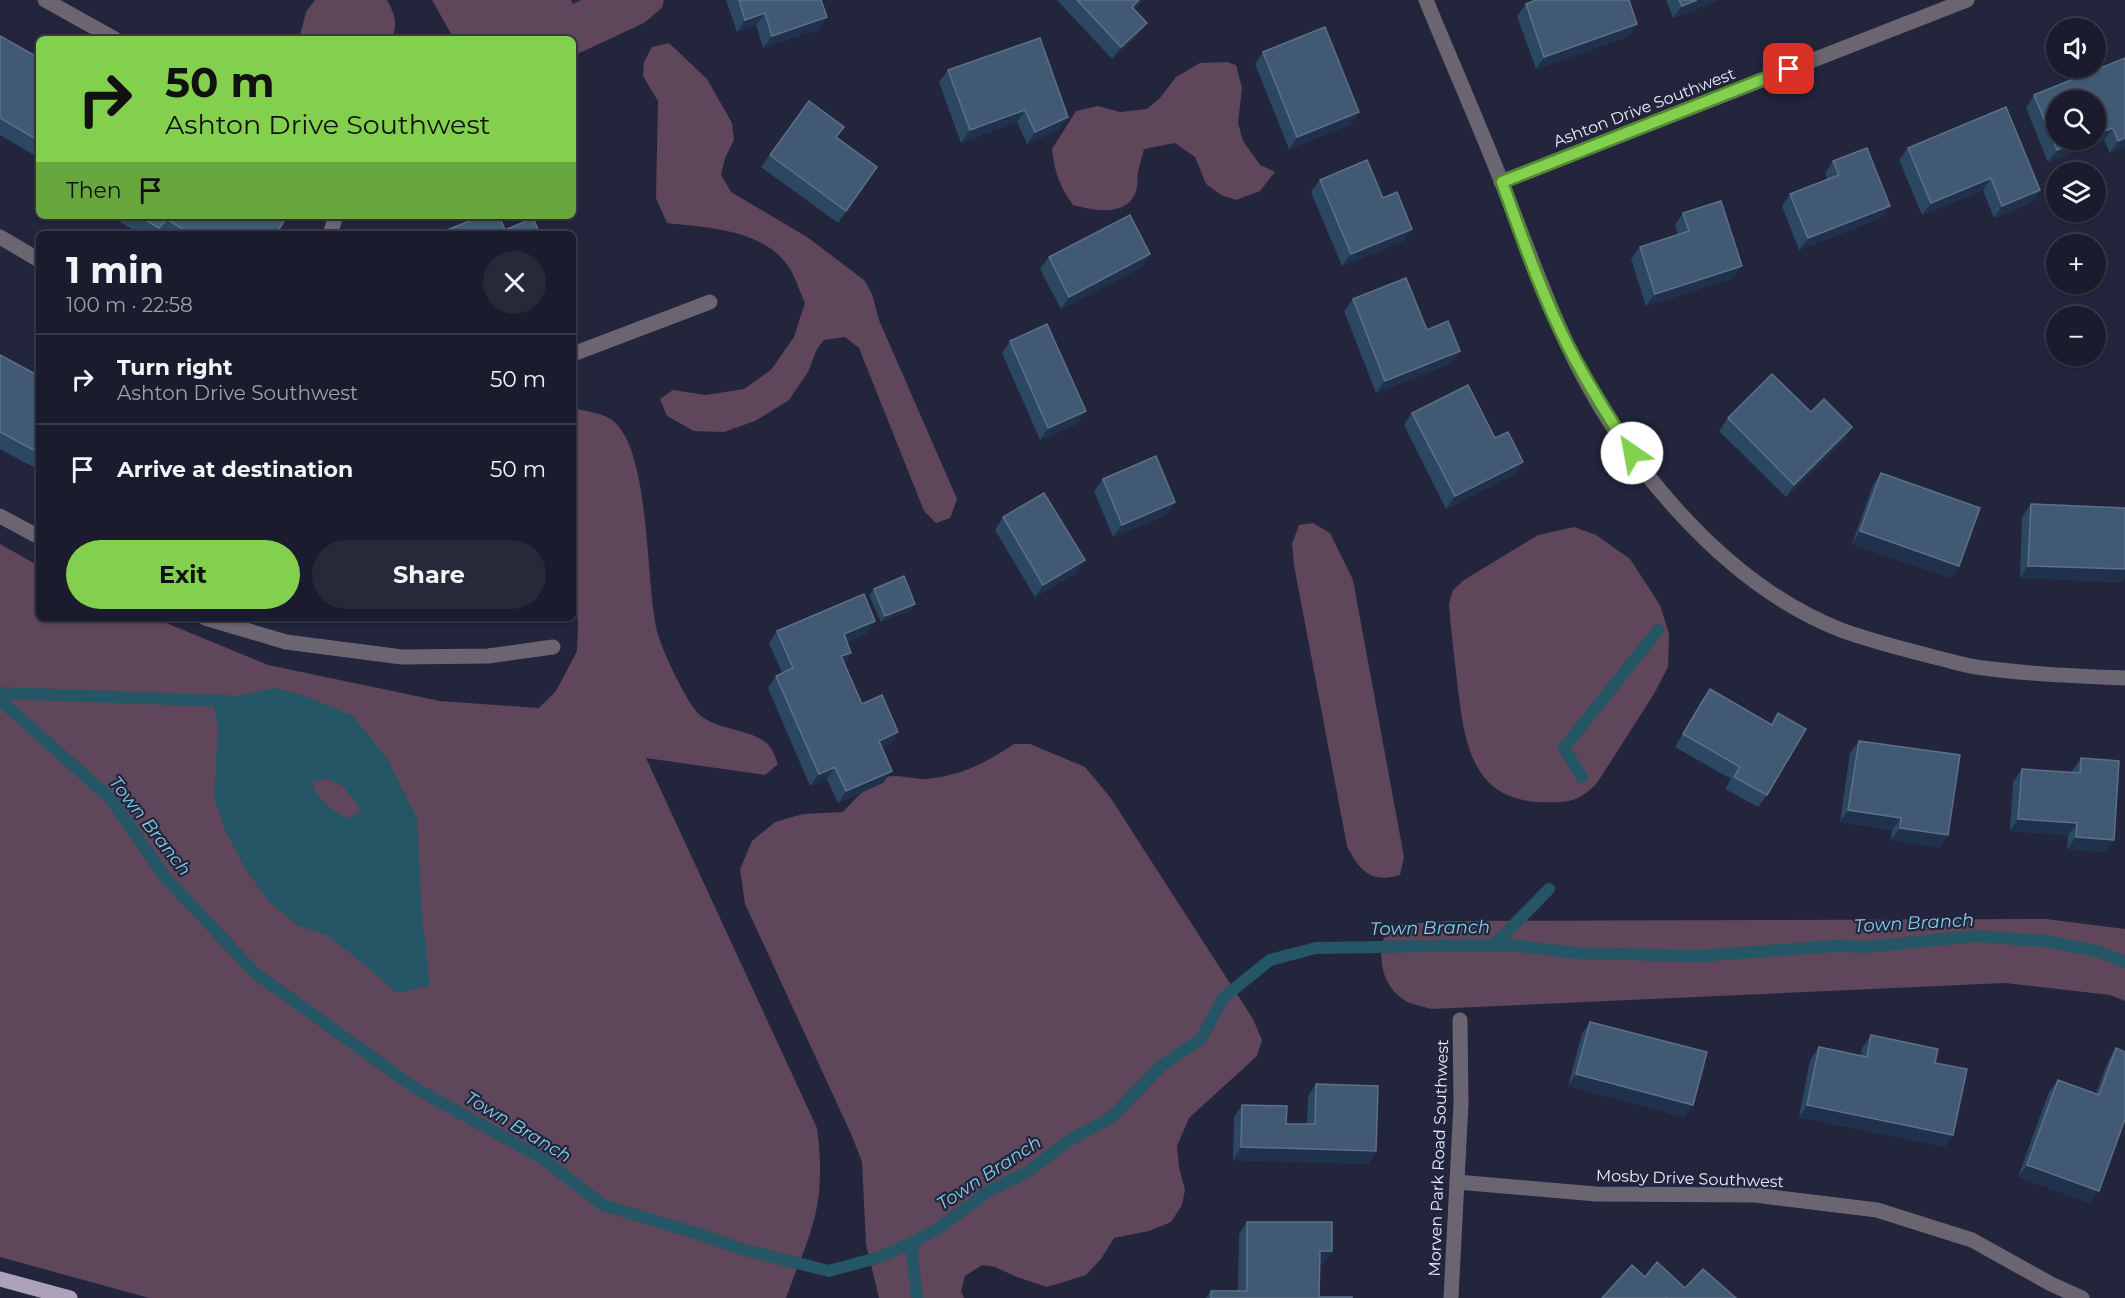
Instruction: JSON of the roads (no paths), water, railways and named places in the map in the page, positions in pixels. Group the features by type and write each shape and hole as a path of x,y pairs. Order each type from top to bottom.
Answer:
{"main road":[{"path":"0,1279 70,1298"}],"street":[{"path":"45,0 110,36"},
{"path":"1426,0 1502,182 1535,271 1567,344 1597,399 1632,453 1665,496 1719,553 1756,583 1795,607 1840,629 1900,649 1974,667 2056,676 2125,678"},
{"name":"Ashton Drive Southwest","path":"1502,182 1966,0"},
{"path":"0,237 36,258"},
{"path":"576,353 710,302"},
{"path":"0,516 36,535"},
{"path":"215,621 286,642 402,657 488,656 554,647"},
{"name":"Morven Park Road Southwest","path":"1451,1298 1461,1103 1460,1020"},
{"name":"Mosby Drive Southwest","path":"1457,1182 1596,1194 1755,1196 1877,1210 1972,1240 2082,1298"}],"water":[{"path":"274,688 303,695 353,716 388,760 417,819 422,915 430,986 396,993 327,935 297,925 269,902 246,870 226,832 214,798 218,730 213,701","holes":["327,779 343,786 362,811 348,818 326,804 318,795 312,782"]}],"waterway":[{"path":"1582,777 1564,748 1658,630"},
{"path":"0,693 228,701"},
{"name":"Town Branch","path":"0,700 110,798 165,877 254,972 415,1088 542,1158 603,1205 741,1249 829,1271 880,1257 939,1228 989,1191 1029,1171 1070,1140 1112,1117 1161,1066 1201,1039 1223,998 1270,960 1316,948 1509,945 1576,953 1698,956 1835,946 1867,947 1975,936 2046,941 2097,951 2125,962"},
{"path":"1494,945 1549,889"},
{"path":"911,1243 917,1298"}]}
